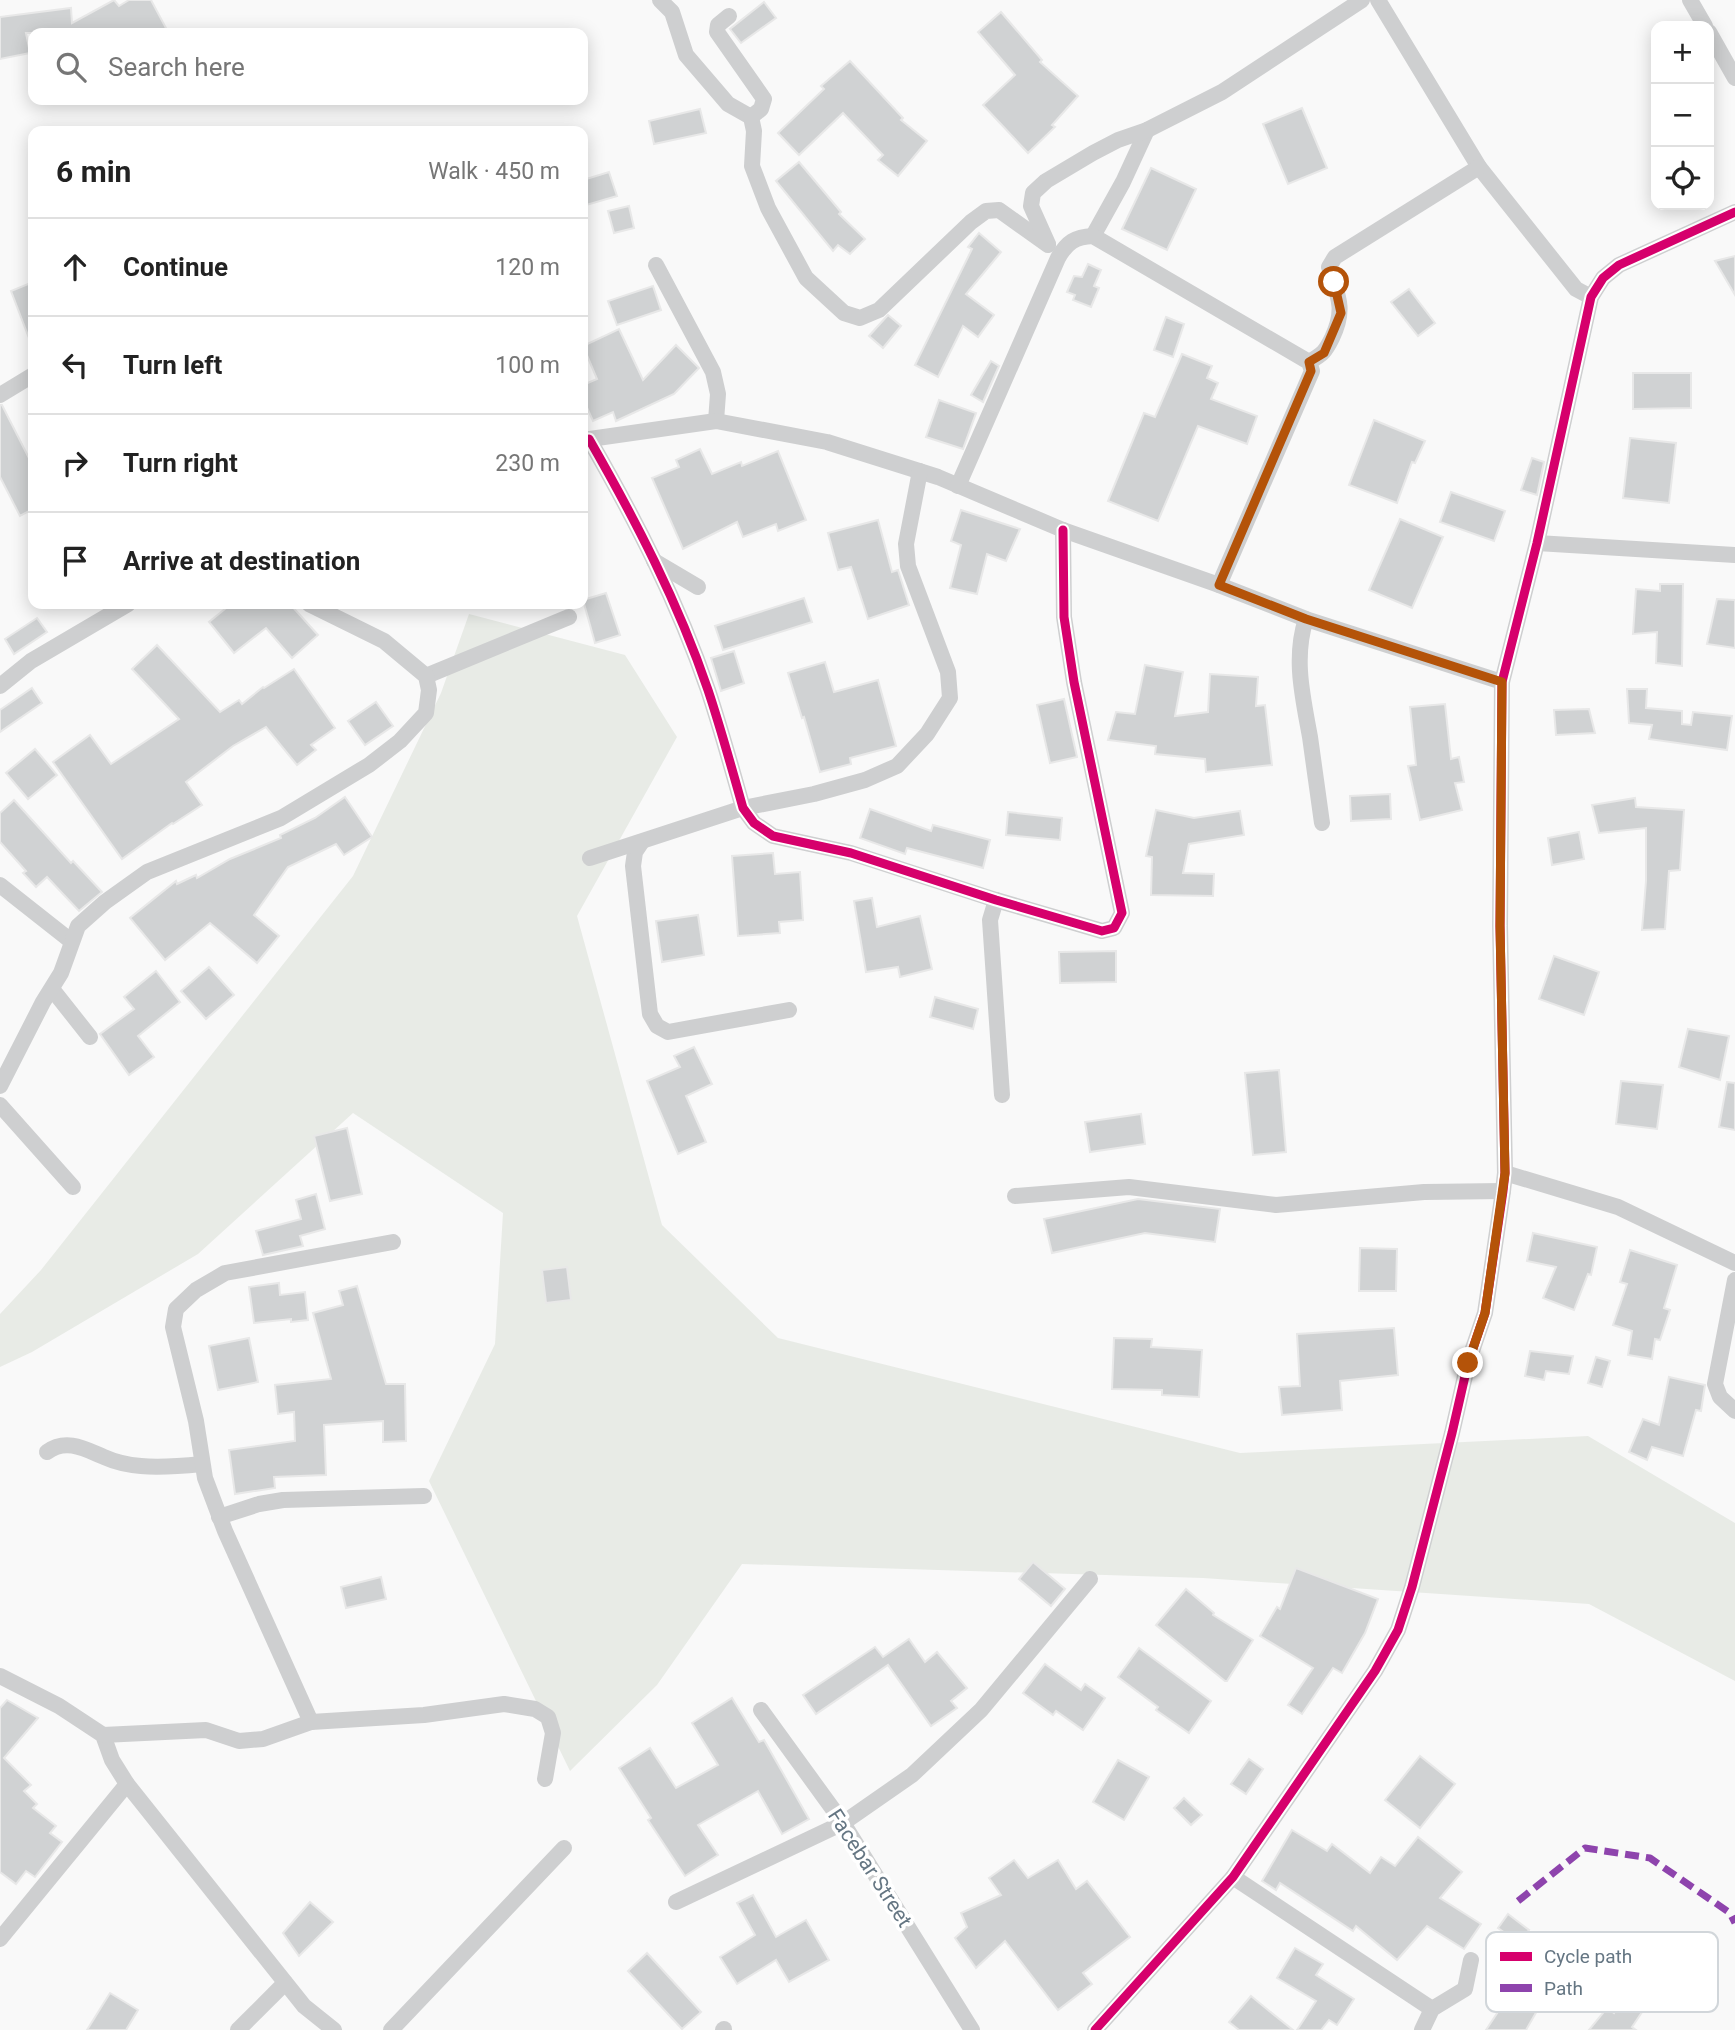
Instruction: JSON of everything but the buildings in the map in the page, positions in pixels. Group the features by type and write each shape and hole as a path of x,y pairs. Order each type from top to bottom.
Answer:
{"street":[{"path":"660,0 672,12 686,55 728,104 751,117 754,131 752,166 768,208 806,278 844,313 860,318 879,310 971,222 986,211 999,210 1053,251"},
{"path":"1053,251 1031,206 1034,193 1045,181 1093,153 1147,130 1222,92 1362,0"},
{"path":"1378,0 1479,167 1576,289 1591,297"},
{"path":"1690,0 1702,21"},
{"path":"730,16 718,25 717,32 764,99 761,109 751,117"},
{"path":"1714,41 1735,78"},
{"path":"1093,236 1123,182 1147,130"},
{"path":"1309,362 1324,353 1341,313 1340,299 1329,267 1335,257 1479,167"},
{"path":"1095,2030 1233,1877 1375,1671 1398,1630 1439,1485 1468,1363 1485,1313 1503,1191 1505,1173 1500,926 1502,682 1537,543 1591,297 1602,278 1619,265 1735,212"},
{"path":"958,486 1053,251 1079,237 1093,236 1309,362 1311,371 1219,585"},
{"path":"656,265 713,372 718,394 716,421"},
{"path":"0,395 28,378"},
{"path":"588,440 716,421 827,442 920,471 1062,530 1219,585 1306,619 1502,682"},
{"path":"588,443 626,504 654,561 707,688 743,808 754,823 773,836 851,853 1102,931 1114,928 1122,913 1074,682 1064,617 1062,530"},
{"path":"590,858 743,808 814,794 865,780 897,766 927,734 950,698 948,672 908,566 906,544 920,471"},
{"path":"1537,543 1735,555"},
{"path":"654,561 698,587"},
{"path":"0,686 31,661 119,609"},
{"path":"0,1086 61,973 78,926 105,902 147,872 281,817 369,765 400,741 426,713 429,690 426,676 384,642 319,609"},
{"path":"426,676 569,617"},
{"path":"1306,619 1300,635 1299,658 1322,823"},
{"path":"641,843 635,852 633,866 650,1014 657,1026 668,1032 789,1010"},
{"path":"0,885 71,941"},
{"path":"996,900 990,920 1002,1095"},
{"path":"52,989 90,1037"},
{"path":"0,1105 73,1187"},
{"path":"1505,1173 1618,1207 1735,1263"},
{"path":"1015,1196 1129,1187 1276,1205 1424,1192 1503,1191"},
{"path":"311,1722 219,1517 202,1464 197,1422 173,1327 176,1309 196,1290 225,1273 393,1242"},
{"path":"1735,1280 1715,1384 1720,1397 1735,1411"},
{"path":"47,1452 54,1447 68,1445 86,1448 118,1462 140,1466 202,1464"},
{"path":"219,1517 283,1500 424,1496"},
{"path":"676,1902 843,1823 912,1775 981,1710 1090,1579"},
{"path":"0,1676 59,1706 103,1735 206,1730 239,1741 263,1739 311,1722 424,1715 505,1704 535,1709 548,1717 554,1733 545,1779"},
{"name":"Facebar Street","path":"761,1710 843,1823 972,2030"},
{"path":"103,1735 112,1760 127,1784 304,2006 334,2030"},
{"path":"0,1939 127,1784"},
{"path":"391,2030 564,1847"},
{"path":"1233,1877 1432,2009"},
{"path":"1422,2030 1432,2009 1465,1989 1471,1960"},
{"path":"239,2030 285,1983"}],"shaded area":[{"path":"469,614 625,655 677,737 577,916 662,1225 778,1338 1240,1453 1588,1436 1735,1523 1735,1681 1589,1604 1203,1578 742,1564 657,1685 570,1771 429,1481 495,1344 503,1213 353,1113 198,1254 32,1352 0,1367 0,1314 41,1270 353,876 441,693"}],"marked path":[{"path":"1518,1901 1585,1848 1650,1858 1730,1913 1735,1923"}],"cycle path":[{"path":"1095,2030 1233,1877 1375,1671 1398,1630 1412,1587 1468,1363 1485,1313 1503,1191 1505,1173 1500,926 1502,682 1537,543 1591,297 1603,278 1619,265 1735,212"},
{"path":"589,439 639,530 683,625 708,690 743,808 754,823 773,836 851,853 1102,931 1114,928 1122,913 1074,682 1064,617 1063,530"}],"route":[{"path":"1334,282 1340,299 1341,313 1336,328 1324,353 1309,362 1311,371 1219,585 1306,619 1502,682 1500,926 1505,1173 1485,1313 1468,1363"}]}
